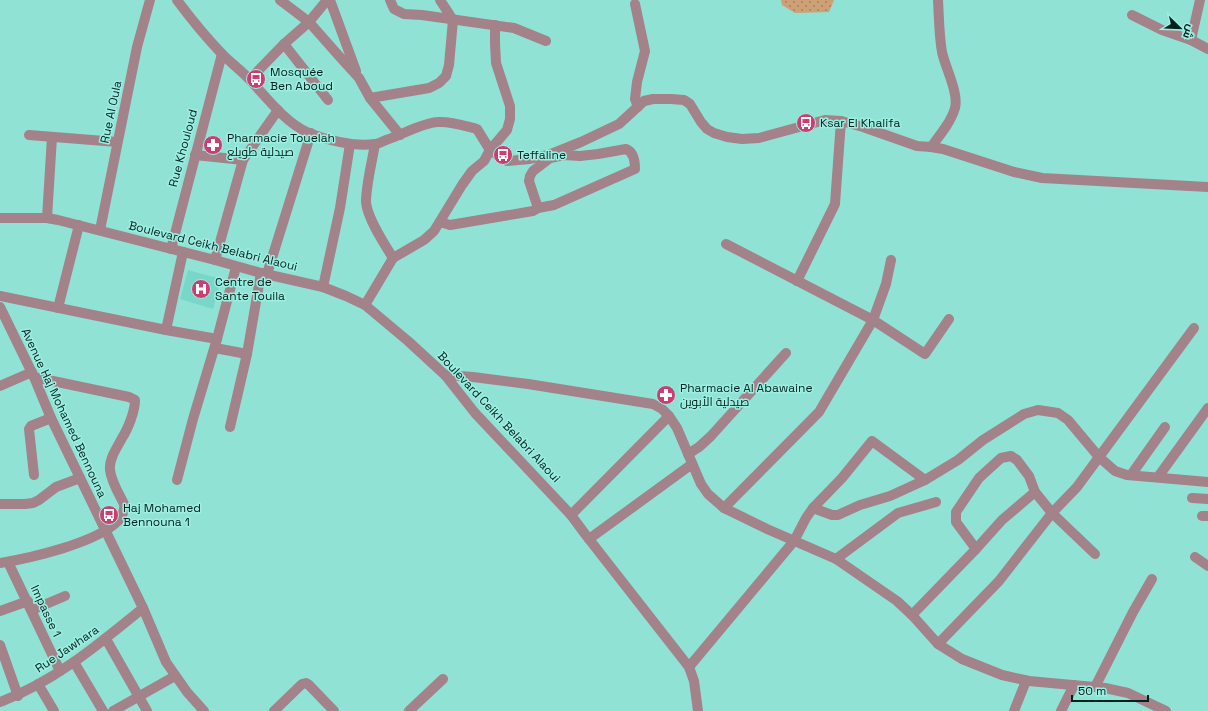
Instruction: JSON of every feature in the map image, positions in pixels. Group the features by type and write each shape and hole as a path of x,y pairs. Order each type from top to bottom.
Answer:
{"street":[{"name":"Rue Al Oula","path":"100,230 137,47 150,0"},
{"path":"177,0 222,54 250,79 278,110 306,132 330,140 350,144 375,144 425,124 438,122 454,123 477,128 490,150 508,161 530,159 551,154 619,124 644,101 654,99 684,100 690,104 707,129 727,138 759,138 825,120 841,121 917,146 931,147 951,152 1014,172 1042,178 1208,187"},
{"path":"280,0 309,22 359,78"},
{"path":"250,79 284,44 309,22 327,0"},
{"path":"330,0 359,78 370,98 400,135"},
{"path":"390,0 394,9 404,14 495,24 514,28 546,41"},
{"path":"370,98 429,88 439,83 446,76 449,65 453,20 440,0"},
{"path":"931,147 950,121 955,107 956,97 942,52 938,0"},
{"path":"1191,40 1200,0"},
{"path":"635,4 645,51 637,82 635,99 638,107"},
{"path":"1132,16 1162,30 1191,40 1208,49"},
{"path":"364,305 393,258 424,240 434,231 472,171 484,161 490,150 507,130 510,119 510,106 496,63 495,24"},
{"path":"284,44 328,100"},
{"name":"Rue Khouloud","path":"171,249 222,54"},
{"path":"214,260 243,160 278,110"},
{"path":"797,282 835,204 841,121"},
{"path":"230,427 264,274 311,133"},
{"path":"29,135 118,142"},
{"path":"47,218 52,137"},
{"path":"324,287 340,208 350,144"},
{"path":"375,144 366,203 369,214 393,258"},
{"path":"440,222 450,225 533,211 538,208 554,205 635,169 632,153 626,149 598,154 580,156 564,155 550,158 533,171 530,176 529,181 538,208"},
{"path":"195,155 243,160"},
{"name":"Boulevard Ceikh Belabri Alaoui","path":"0,218 47,218 100,230 236,267 324,287 364,305 408,341 445,375 475,413 571,514 689,667 694,681 698,711"},
{"path":"58,308 79,225"},
{"path":"726,244 873,320 924,354 950,319"},
{"path":"166,330 183,252"},
{"path":"724,508 819,412 873,320 886,284 891,260"},
{"path":"177,480 236,267"},
{"path":"0,296 166,330 216,343 247,354"},
{"name":"Avenue Haj Mohamed Bennouna","path":"1,311 33,374 51,418 143,608 166,662 174,676 203,711"},
{"path":"938,644 1000,581 1052,513 1077,487 1194,328"},
{"path":"589,539 690,459 699,447 711,436 786,353"},
{"path":"0,386 33,374 129,397 135,400 130,422 113,455 110,466 112,478 124,504 124,512 118,521 105,531 73,545 4,562"},
{"path":"445,375 528,384 653,404 662,409 669,416 677,428 701,484 708,494 724,508 767,529 836,559 897,601 938,644 962,659 1002,675 1026,681 1105,688 1128,693 1166,711"},
{"path":"1158,478 1208,408"},
{"path":"814,508 832,515 838,515 860,505 890,496 925,480 958,460 983,440 1024,414 1038,410 1058,413 1068,420 1100,457 1115,471 1121,474 1158,478 1206,479"},
{"path":"571,514 669,416"},
{"path":"34,475 29,429 31,426 51,418"},
{"path":"1131,475 1165,427"},
{"path":"689,667 794,541 806,518 814,508 842,478 872,441 925,480"},
{"path":"976,549 956,522 956,512 979,478 1001,458 1011,456 1017,460 1029,476 1035,492 1052,513 1095,554"},
{"path":"0,504 33,503 56,487 80,478"},
{"path":"912,615 1002,520 1035,492"},
{"path":"1192,498 1208,499"},
{"path":"836,559 898,513 936,502"},
{"path":"1194,557 1208,566"},
{"name":"Impasse 1","path":"4,562 30,606 60,671"},
{"path":"1095,687 1133,612 1152,579"},
{"path":"0,611 30,606 65,596"},
{"name":"Rue Jawhara","path":"0,702 18,696 74,662 106,639 143,608"},
{"path":"106,639 147,711"},
{"path":"0,645 18,696"},
{"path":"74,662 103,711"},
{"path":"113,711 174,676"},
{"path":"409,711 443,679"},
{"path":"1014,711 1026,681"},
{"path":"274,711 302,684 306,683 310,685 334,711"},
{"path":"38,684 54,711"},
{"path":"1061,711 1074,685"}],"shaded area":[{"path":"781,0 834,0 829,12 795,13 782,5"},
{"name":"Centre de Sante Touila","path":"188,270 221,279 213,309 180,299"}],"place":[{"name":"Mosquée Ben Aboud","path":"256,79"},
{"name":"Ksar El Khalifa","path":"806,123"},
{"name":"Pharmacie Touelah صيدلية طويلع","path":"213,145"},
{"name":"Teffaline","path":"503,155"},
{"name":"Centre de Sante Touila","path":"201,289"},
{"name":"Pharmacie Al Abawaine صيدلية الأبوين","path":"666,395"},
{"name":"Haj Mohamed Bennouna 1","path":"109,515"}]}
